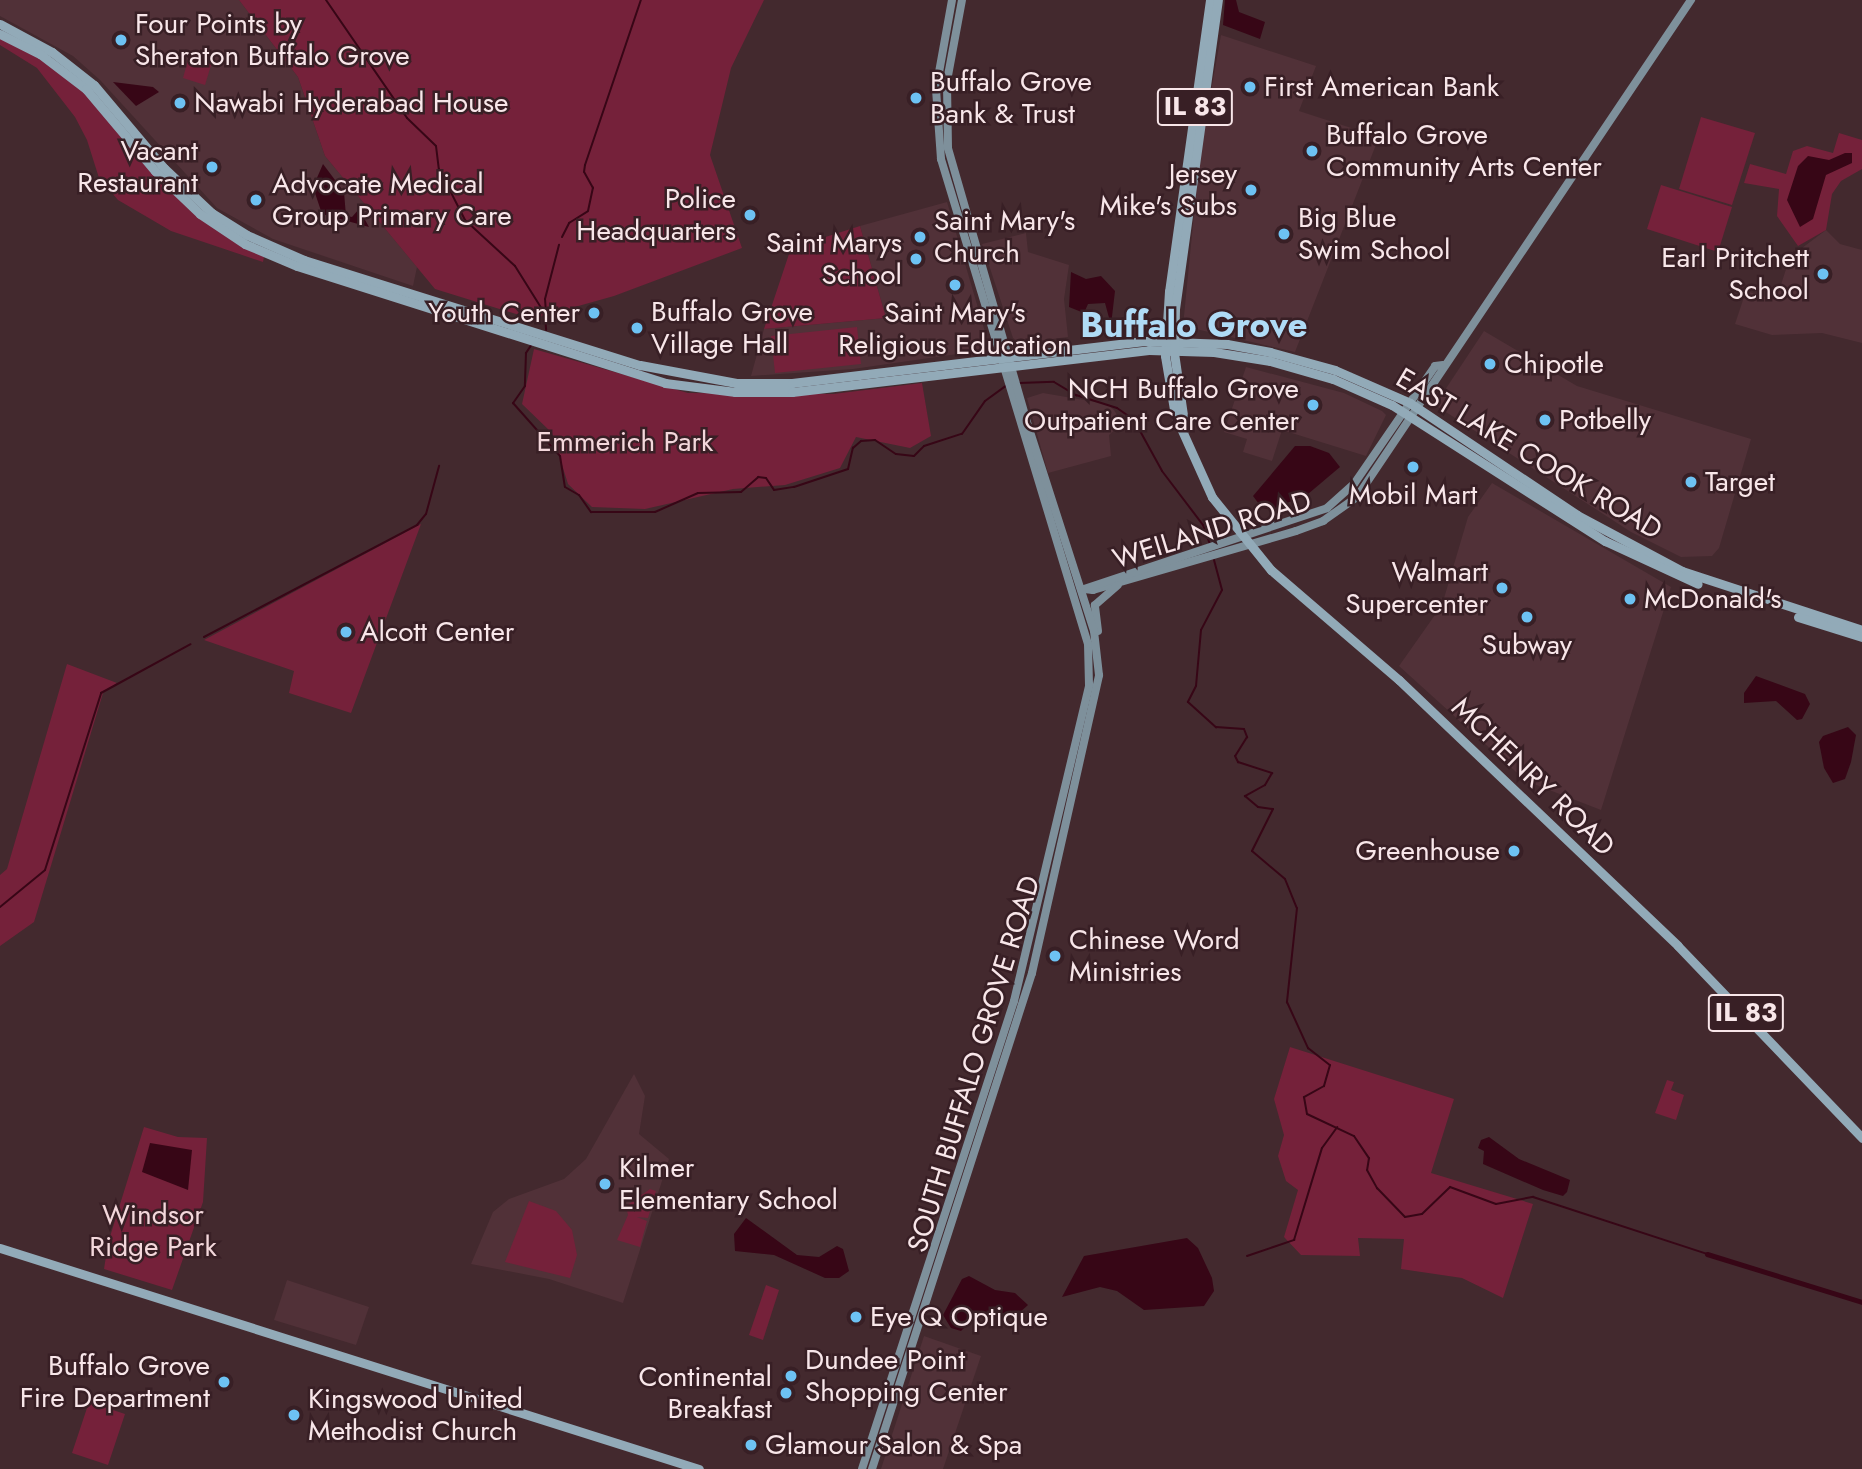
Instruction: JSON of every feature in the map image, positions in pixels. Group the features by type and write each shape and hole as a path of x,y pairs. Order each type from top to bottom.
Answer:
{"main road":[{"path":"941,112 952,0"},
{"path":"941,112 962,0"},
{"name":"MCHENRY ROAD","path":"1210,0 1170,345 1171,400 1212,497 1245,541 1399,680 1687,955 1862,1138"},
{"name":"MCHENRY ROAD","path":"1170,345 1218,0"},
{"name":"WEILAND ROAD","path":"1078,590 1105,579 1323,521 1348,506 1416,412 1443,365 1691,0"},
{"path":"0,24 80,73 115,107 180,185 247,235 292,256 524,334 559,350 666,383 735,392 792,392 906,374"},
{"path":"0,34 40,54 86,89 177,195 245,244 297,266 524,334 563,340 666,372 736,383 792,383 906,374"},
{"name":"SOUTH BUFFALO GROVE ROAD","path":"872,1469 1034,963 1092,715 1099,659 1015,394 952,165 941,112"},
{"name":"EAST LAKE COOK ROAD","path":"906,374 1170,345 1299,368 1407,407 1636,549 1723,587 1862,630"},
{"name":"WEILAND ROAD","path":"1245,541 1303,520 1340,498 1435,366 1443,365"},
{"name":"SOUTH BUFFALO GROVE ROAD","path":"862,1469 1029,949 1089,685 1088,645 1074,571 1015,394"},
{"name":"EAST LAKE COOK ROAD","path":"1416,412 1605,541 1656,568 1862,637"},
{"name":"WEILAND ROAD","path":"1078,590 1139,577 1199,555"},
{"path":"1074,571 1087,580 1105,579"},
{"path":"1099,659 1095,605 1118,586 1139,577"},
{"path":"0,1248 699,1469"}],"shaded area":[{"path":"0,0 239,0 298,77 325,156 417,267 413,286 273,239 217,208 100,80 73,56 0,16"},
{"path":"1225,0 1236,0 1239,12 1265,22 1260,39 1223,25"},
{"path":"1221,35 1316,66 1299,111 1379,137 1295,352 1183,326 1200,153"},
{"path":"113,82 153,87 159,92 136,106"},
{"path":"1852,153 1852,163 1826,175 1813,219 1800,227 1787,200 1798,166 1808,156 1829,160"},
{"path":"323,164 344,192 346,216 352,217 359,209 369,227 322,214 313,187"},
{"name":"Saint Marys School","path":"947,202 988,342 985,350 853,369 751,376 764,329 886,318 860,226"},
{"name":"Earl Pritchett School","path":"1826,230 1840,244 1862,250 1862,343 1822,333 1772,335 1735,324 1746,291 1776,300 1790,257"},
{"path":"1026,233 1028,252 1069,265 1064,299 1068,337 1021,343 1013,338 982,244"},
{"path":"1071,272 1086,279 1101,276 1115,291 1111,325 1105,303 1088,304 1084,313 1069,307"},
{"path":"1484,331 1577,386 1751,439 1719,548 1712,556 1681,557 1631,532 1435,405"},
{"path":"1246,367 1344,393 1382,411 1386,415 1366,456 1282,430 1272,461 1243,452 1247,439 1224,432"},
{"path":"1043,393 1107,404 1114,410 1122,423 1109,435 1111,456 1048,473 1027,398"},
{"path":"1295,446 1310,446 1329,453 1340,467 1308,494 1273,509 1262,508 1253,496"},
{"path":"1492,483 1671,587 1601,810 1526,781 1399,666 1442,605 1468,517"},
{"path":"1756,676 1805,694 1810,704 1802,719 1797,720 1776,701 1744,703 1744,693"},
{"path":"1848,727 1856,735 1851,762 1845,779 1833,783 1824,768 1819,742 1823,736"},
{"name":"Kilmer Elementary School","path":"634,1074 645,1096 639,1134 669,1159 623,1303 549,1279 471,1264 493,1212 509,1199 564,1179 586,1159"},
{"path":"1489,1137 1519,1159 1570,1180 1567,1192 1563,1196 1543,1190 1483,1164 1484,1151 1478,1148 1481,1140"},
{"path":"150,1143 192,1150 188,1190 142,1172"},
{"path":"746,1218 797,1255 819,1257 837,1246 843,1249 849,1271 839,1278 825,1278 774,1255 735,1251 734,1234"},
{"path":"1187,1238 1198,1248 1212,1278 1214,1291 1204,1306 1144,1310 1117,1291 1100,1287 1062,1297 1084,1256"},
{"path":"969,1276 995,1290 1015,1293 1028,1305 1019,1313 979,1313 961,1331 951,1328 943,1315 962,1279"},
{"path":"287,1280 369,1307 356,1345 274,1320"},
{"path":"924,1336 981,1356 943,1469 881,1469"}],"green space":[{"path":"239,0 764,0 731,68 710,155 742,248 614,296 532,319 435,289 325,156 298,77"},
{"path":"0,36 34,54 87,94 146,164 230,238 264,257 263,262 171,231 118,200 99,178 87,140 75,117 37,68 0,45"},
{"path":"190,53 212,62 205,85 183,78"},
{"path":"1701,117 1755,133 1732,205 1679,189"},
{"path":"1839,133 1862,140 1862,169 1841,181 1832,194 1826,230 1798,246 1777,216 1779,189 1744,183 1750,164 1786,174 1793,151 1807,146 1833,153"},
{"path":"1661,185 1732,207 1718,252 1647,229"},
{"path":"860,226 886,318 764,329 791,248"},
{"path":"857,327 861,364 775,373 771,336"},
{"name":"Emmerich Park","path":"534,349 688,393 833,394 922,383 931,436 910,448 856,437 840,468 785,485 733,489 645,509 592,507 568,484 552,433 522,404"},
{"path":"421,524 351,713 289,693 294,671 204,640"},
{"path":"67,664 117,683 103,693 34,922 0,946 0,875 7,869"},
{"path":"1290,1047 1454,1099 1431,1173 1533,1204 1503,1298 1462,1278 1401,1269 1404,1239 1358,1238 1360,1256 1301,1255 1284,1237 1298,1190 1286,1181 1278,1156 1284,1135 1274,1099"},
{"path":"1667,1080 1674,1082 1671,1090 1684,1095 1676,1120 1655,1113"},
{"name":"Windsor Ridge Park","path":"144,1127 178,1137 207,1138 203,1202 172,1290 104,1269 108,1243"},
{"path":"650,1189 656,1191 648,1218 637,1217 647,1221 640,1247 617,1240 628,1215 626,1206"},
{"path":"529,1201 556,1211 572,1230 577,1255 570,1278 505,1262"},
{"path":"766,1285 779,1290 763,1340 749,1335"},
{"path":"89,1402 125,1414 108,1465 72,1453"}],"waterway":[{"path":"326,0 407,118 436,146 439,169 465,220 515,266 545,314 546,330"},
{"path":"562,237 569,223 588,211 593,188 584,172 585,165 641,0"},
{"path":"546,313 545,299 559,245"},
{"path":"532,344 526,353 525,386 513,403 560,456 565,487 579,495 591,512 655,512 698,493 741,492 758,477 766,478 774,490 794,487 848,469 853,448 861,441 875,440 896,454 914,456 924,446 962,434 985,401 1007,385"},
{"path":"1019,383 1054,382 1076,395 1117,408 1134,420 1162,471 1203,525 1210,544"},
{"path":"204,637 417,525 426,514 439,466"},
{"path":"1214,560 1222,590 1201,630 1196,686 1188,702 1216,727 1244,729 1247,737 1235,756 1238,762 1272,773 1265,785 1245,796 1258,807 1273,809 1252,851 1285,879 1297,908 1287,1002 1308,1048 1330,1065 1324,1086 1304,1097 1307,1114 1354,1136 1369,1158 1367,1170 1377,1188 1405,1217 1422,1214 1450,1187 1496,1204 1533,1197 1707,1254"},
{"path":"0,907 45,870 101,693 191,644"},
{"path":"1247,1256 1294,1240 1322,1148 1337,1127"},
{"path":"1707,1254 1862,1302"}],"place":[{"name":"Four Points by Sheraton Buffalo Grove","path":"121,40"},
{"name":"First American Bank","path":"1250,87"},
{"name":"Buffalo Grove Bank & Trust","path":"916,98"},
{"name":"Nawabi Hyderabad House","path":"180,103"},
{"name":"Buffalo Grove Community Arts Center","path":"1312,151"},
{"name":"Vacant Restaurant","path":"212,167"},
{"name":"Jersey Mike's Subs","path":"1251,190"},
{"name":"Advocate Medical Group Primary Care","path":"256,200"},
{"name":"Police Headquarters","path":"750,215"},
{"name":"Big Blue Swim School","path":"1284,234"},
{"name":"Saint Mary's Church","path":"920,237"},
{"name":"Saint Marys School","path":"916,259"},
{"name":"Earl Pritchett School","path":"1823,274"},
{"name":"Saint Mary's Religious Education","path":"955,285"},
{"name":"Youth Center","path":"594,313"},
{"name":"Buffalo Grove Village Hall","path":"637,328"},
{"name":"Chipotle","path":"1490,364"},
{"name":"NCH Buffalo Grove Outpatient Care Center","path":"1313,405"},
{"name":"Potbelly","path":"1545,420"},
{"name":"Mobil Mart","path":"1413,467"},
{"name":"Target","path":"1691,482"},
{"name":"Walmart Supercenter","path":"1502,588"},
{"name":"McDonald's","path":"1630,599"},
{"name":"Subway","path":"1527,617"},
{"name":"Alcott Center","path":"346,632"},
{"name":"Greenhouse","path":"1514,851"},
{"name":"Chinese Word Ministries","path":"1055,956"},
{"name":"Kilmer Elementary School","path":"605,1184"},
{"name":"Eye Q Optique","path":"856,1317"},
{"name":"Dundee Point Shopping Center","path":"791,1376"},
{"name":"Buffalo Grove Fire Department","path":"224,1382"},
{"name":"Continental Breakfast","path":"786,1393"},
{"name":"Kingswood United Methodist Church","path":"294,1415"},
{"name":"Glamour Salon & Spa","path":"751,1445"}],"district":[{"name":"Buffalo Grove","path":"1194,325"}]}
